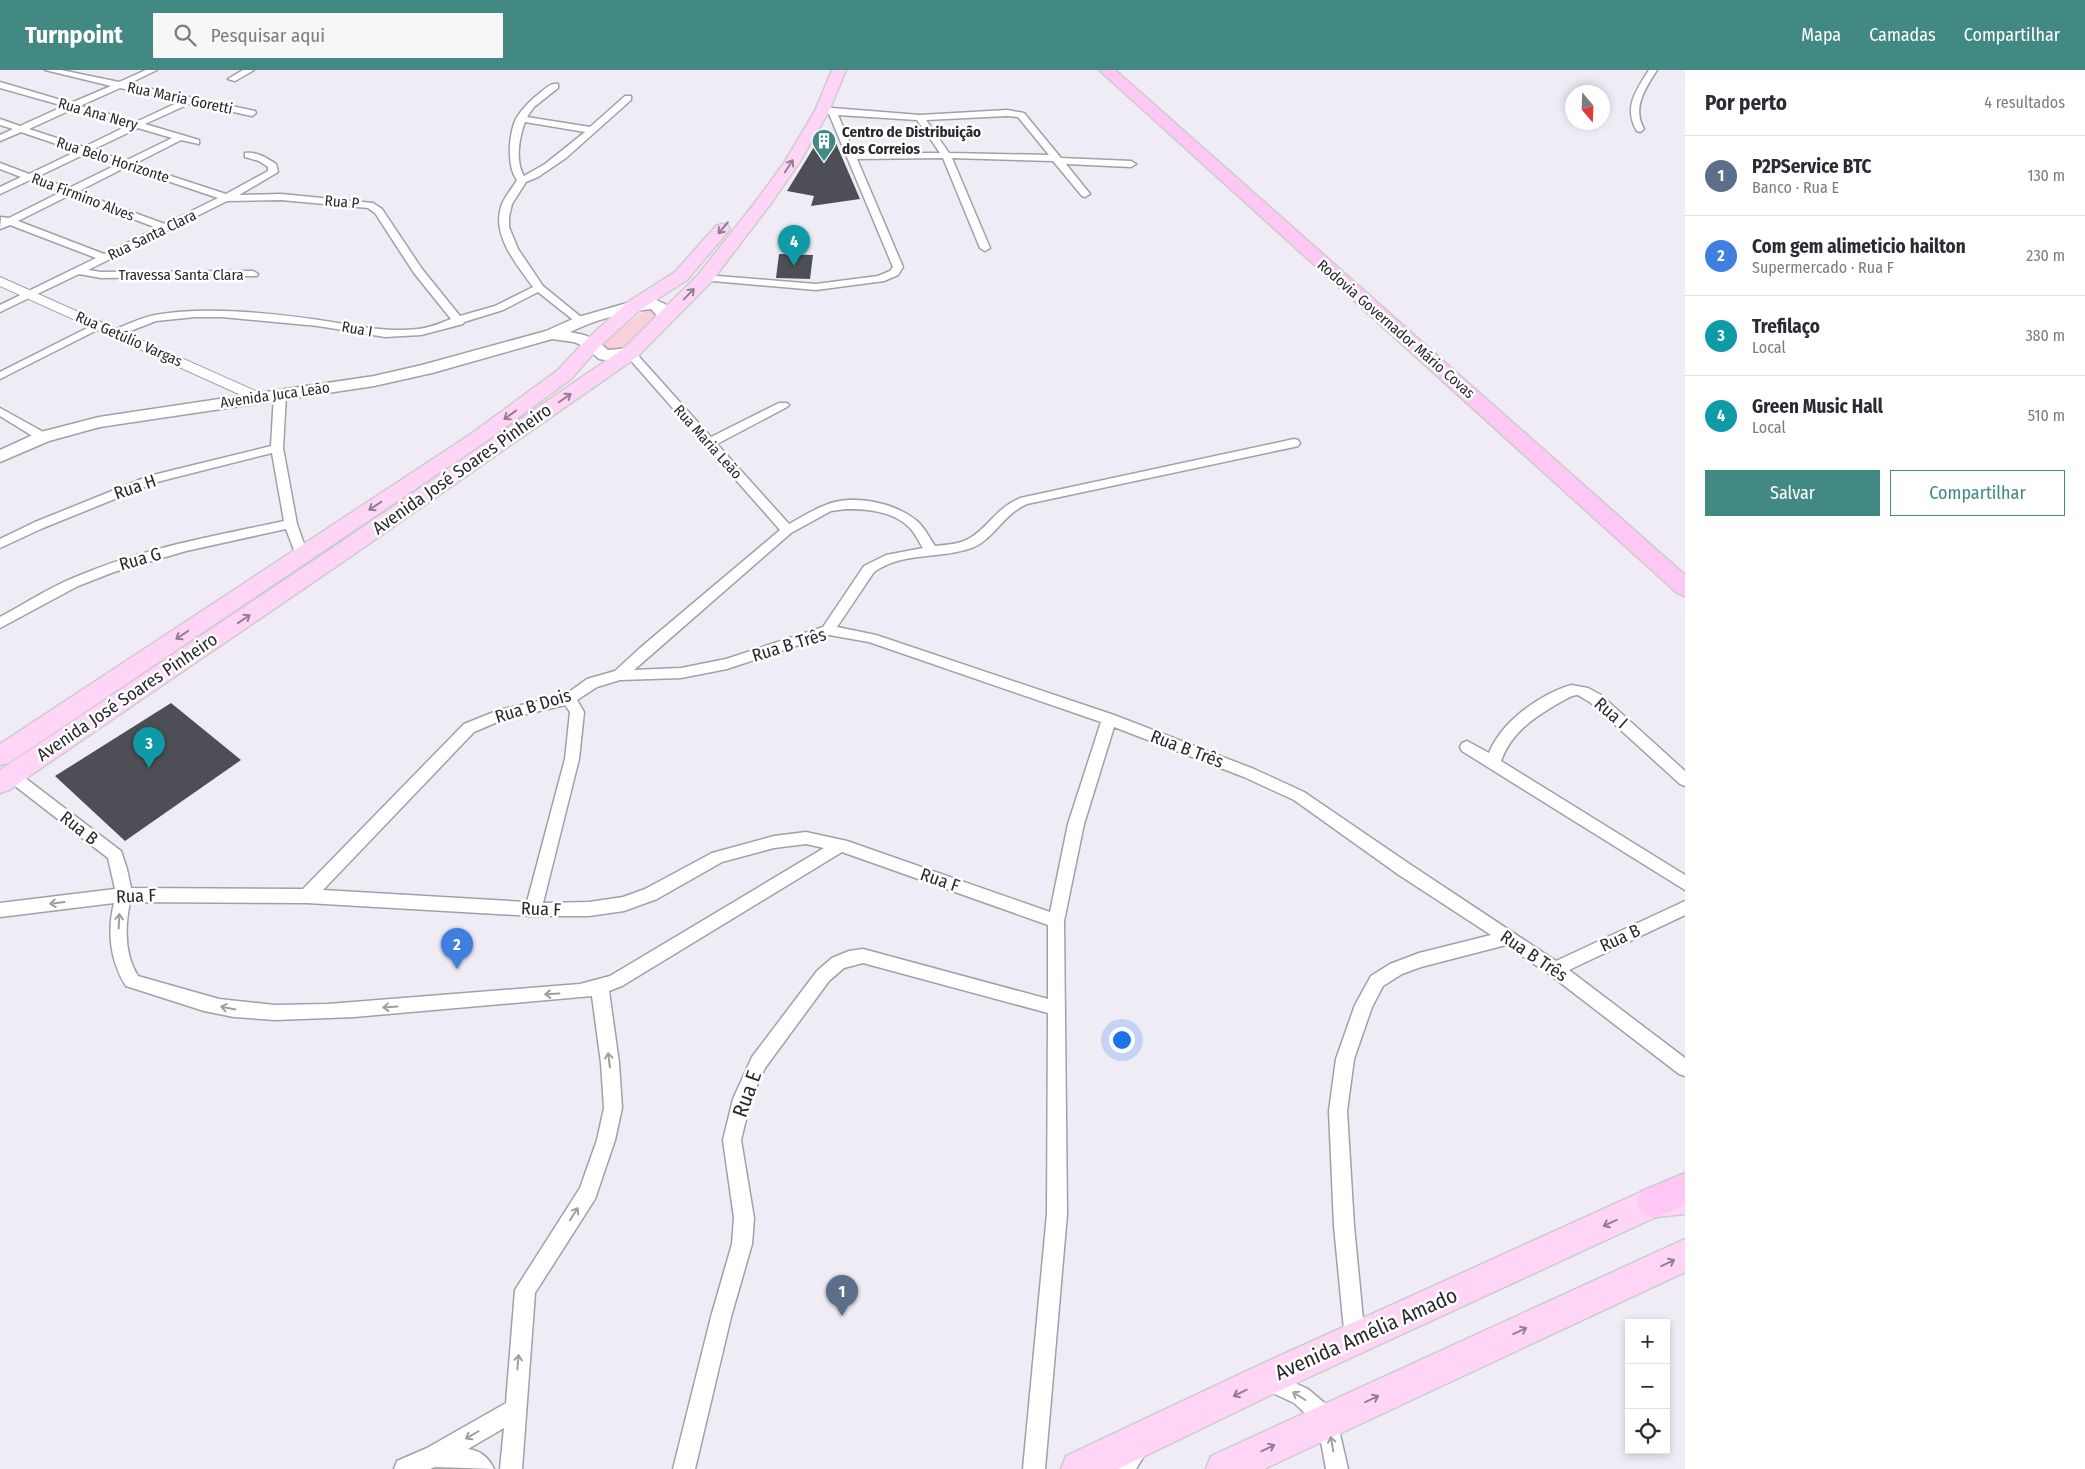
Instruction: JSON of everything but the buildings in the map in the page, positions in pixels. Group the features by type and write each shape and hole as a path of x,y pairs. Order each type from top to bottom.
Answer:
{"highway":[{"name":"Rodovia Governador Mário Covas","path":"1106,70 1235,188 1487,409 1685,588"},
{"path":"1670,1201 1685,1188"}],"main road":[{"name":"Avenida José Soares Pinheiro","path":"0,756 478,438 564,374 592,344 634,306 673,282 689,269 751,196 808,109 824,70"},
{"name":"Avenida José Soares Pinheiro","path":"6,779 339,554 630,353 705,278 766,199 827,111 839,70"},
{"name":"Avenida Juca Leão","path":"0,457 43,437 99,422 374,381 426,370 552,334 581,321 634,306 654,304 667,317"},
{"name":"Avenida Juca Leão","path":"552,334 569,335 592,344 605,355 630,353"},
{"name":"Avenida Amélia Amado","path":"1080,1469 1267,1379 1670,1201"},
{"path":"1224,1469 1328,1419 1685,1255"}],"street":[{"name":"Rua Maria Goretti","path":"49,70 252,113"},
{"path":"0,138 152,70"},
{"path":"232,79 250,70"},
{"path":"1640,129 1633,116 1635,101 1653,70"},
{"name":"Rua Ana Nery","path":"0,85 196,142"},
{"path":"522,180 516,171 513,160 516,131 520,119 535,101 555,86"},
{"path":"581,321 539,288 516,253 503,226 506,207 522,180 534,176 565,154 628,98"},
{"path":"0,191 189,100"},
{"path":"827,111 920,118 1007,113 1021,115 1085,194"},
{"path":"705,278 816,287 880,279 894,273 898,266 851,156 827,111"},
{"path":"920,118 947,156 985,248"},
{"path":"520,119 590,130"},
{"name":"Rua Belo Horizonte","path":"0,122 227,198"},
{"path":"3,222 70,192 179,138"},
{"name":"Rua Santa Clara","path":"0,309 227,198 273,172 273,166 268,162 248,155"},
{"path":"851,156 1057,159 1131,164"},
{"name":"Rua Firmino Alves","path":"0,166 166,228"},
{"name":"Rua P","path":"227,198 281,197 370,205 379,211 418,271 459,322"},
{"path":"3,222 106,258"},
{"name":"Travessa Santa Clara","path":"79,272 101,275 253,274"},
{"name":"Rua Getúlio Vargas","path":"0,281 257,397"},
{"name":"Rua I","path":"116,333 156,318 195,314 222,314 318,322 385,334 421,332 459,322 498,308 539,288"},
{"path":"0,376 99,325"},
{"name":"Rua Maria Leão","path":"630,353 787,530"},
{"path":"280,395 277,448 291,524 302,555"},
{"path":"709,443 783,405"},
{"path":"0,411 43,437"},
{"path":"828,630 869,570 877,563 885,559 963,546 977,540 1001,514 1012,506 1024,501 1294,443"},
{"name":"Rua H","path":"0,544 39,525 153,480 216,462 277,448"},
{"name":"Rua B Dois","path":"307,896 469,728 499,715 569,699 592,683 620,676 646,651 787,530 828,508 846,505 878,506 896,513 914,526 932,551"},
{"name":"Rua G","path":"0,623 69,586 111,568 160,553 291,524"},
{"name":"Rua B Três","path":"620,676 681,673 727,664 828,630 871,638 1109,720 1249,773 1299,796 1555,969 1685,1068"},
{"name":"Rua I","path":"1493,763 1497,747 1522,717 1568,692 1577,690 1596,699 1685,780"},
{"path":"533,909 572,759 577,712 569,699"},
{"path":"1034,1469 1057,1214 1056,921 1076,824 1109,720"},
{"path":"1467,747 1685,883"},
{"name":"Rua B","path":"6,779 115,856 121,874 123,895 118,923 122,960 132,981 203,1004 246,1011 306,1013 498,1000 600,988"},
{"name":"Rua F","path":"0,910 123,895 307,896 533,909 589,909 624,904 651,894 718,857 774,842 806,838 841,845 1056,921"},
{"path":"511,1469 514,1410 525,1290 588,1193 606,1140 613,1108 610,1063 600,988 616,981 841,845"},
{"name":"Rua B","path":"1555,969 1685,908"},
{"path":"1355,1340 1344,1226 1338,1111 1345,1059 1364,1005 1377,981 1396,969 1464,948 1507,938"},
{"name":"Rua E","path":"684,1469 721,1317 742,1244 744,1218 732,1140 742,1099 758,1063 823,976 838,963 849,958 863,956 1055,1008"},
{"path":"1267,1379 1301,1396 1328,1419 1337,1469"},
{"path":"405,1469 435,1456 514,1410"},
{"path":"1123,1469 1143,1440"},
{"path":"435,1456 473,1460 483,1469"}],"shaded area":[{"path":"652,308 659,315 627,347 612,349 604,347 602,342 647,309"}],"place":[{"name":"Centro de Distribuição dos Correios","path":"824,162"},
{"name":"Green Music Hall","path":"794,266"},
{"name":"Trefilaço","path":"149,768"},
{"name":"Com gem alimeticio hailton","path":"457,969"},
{"name":"P2PService BTC","path":"842,1316"}]}
